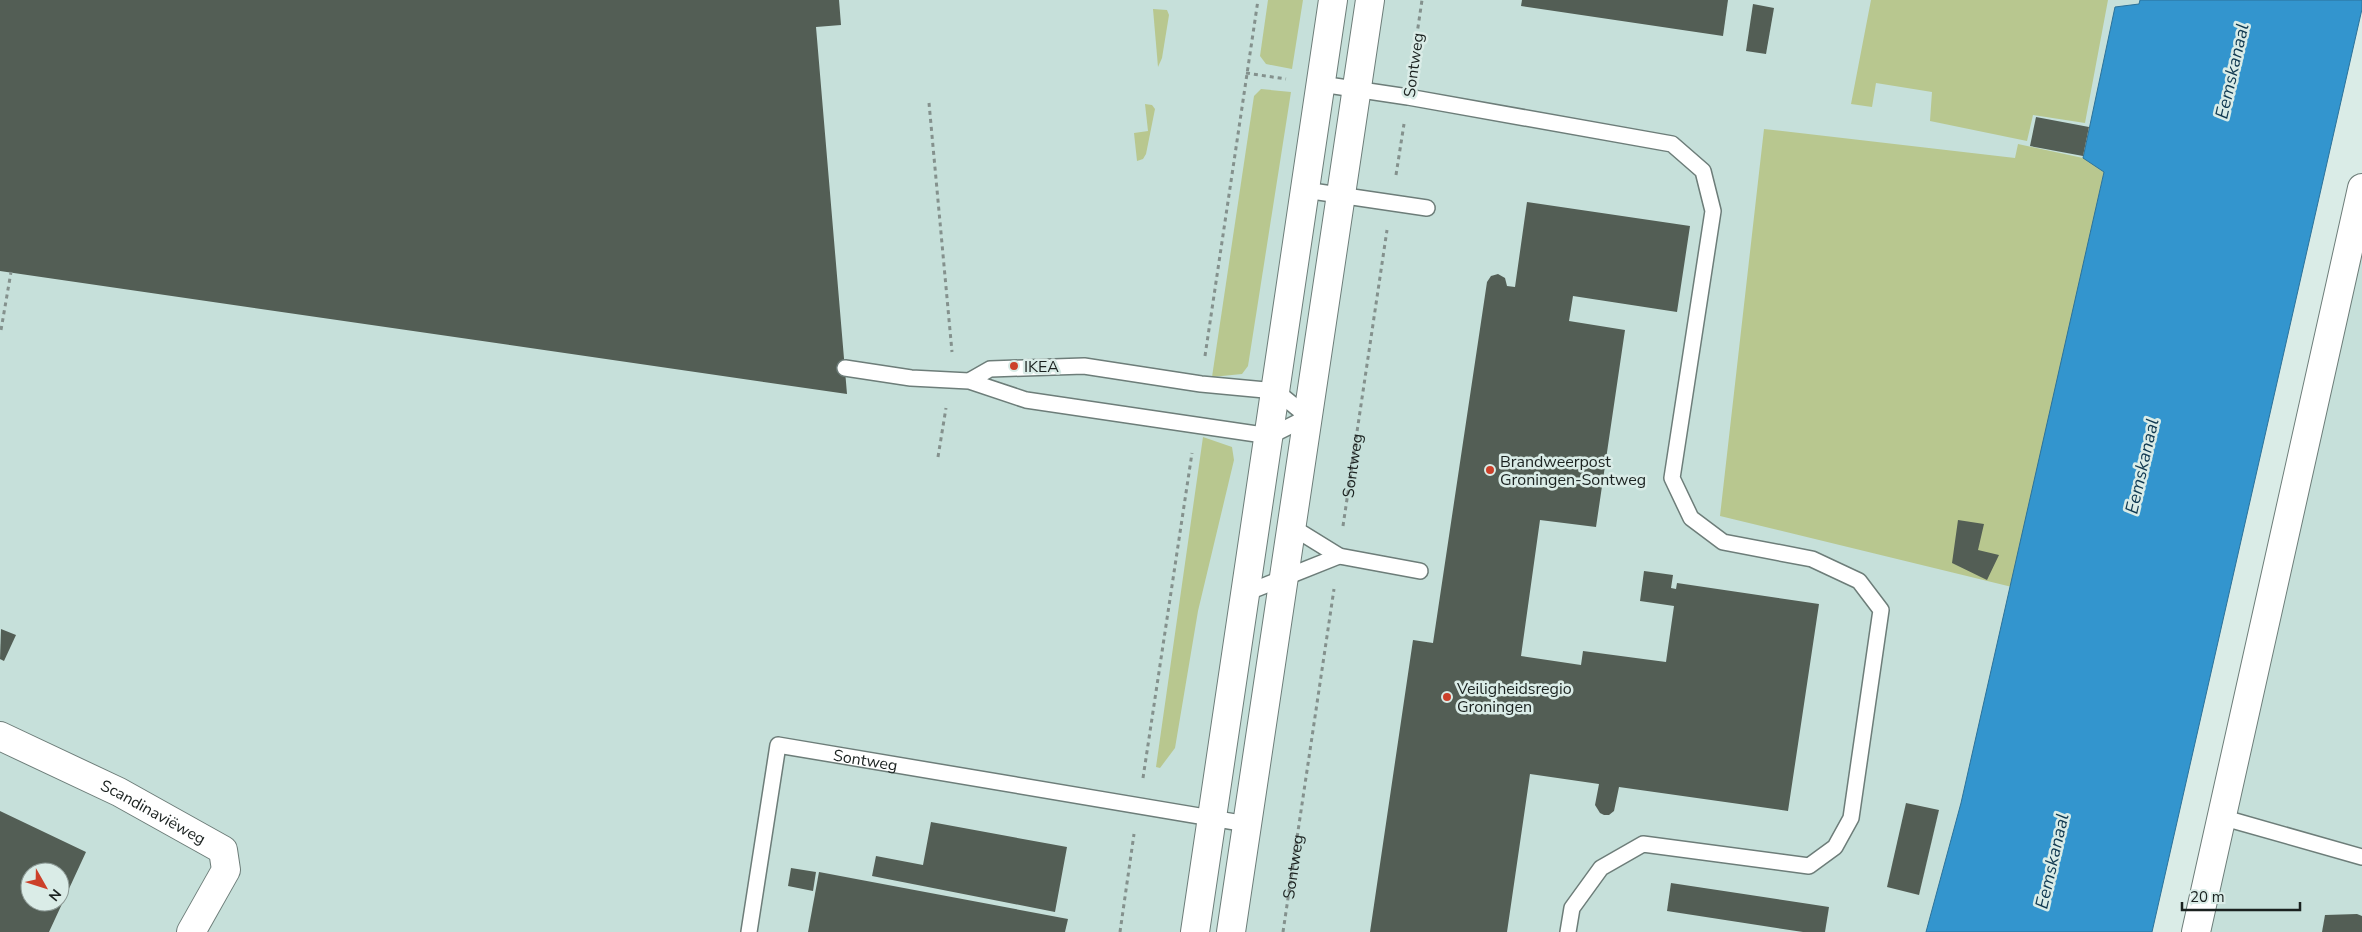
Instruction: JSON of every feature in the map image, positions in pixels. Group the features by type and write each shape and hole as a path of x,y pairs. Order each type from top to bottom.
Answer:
{"street":[{"path":"1195,932 1334,0"},
{"path":"1231,932 1370,0"},
{"path":"2196,932 2362,188"},
{"name":"Scandinaviëweg","path":"0,736 119,792 223,850 226,870 191,932"}],"lane":[{"path":"1321,84 1408,97 1672,144 1703,171 1713,211 1672,478 1691,518 1723,542 1812,559 1859,581 1881,610 1851,818 1835,847 1809,866 1643,844 1601,868 1572,908 1568,932"},
{"path":"1305,190 1427,208"},
{"path":"845,368 912,378 969,381 1026,400 1270,436 1308,417 1276,391 1201,384 1084,366 990,369 969,381"},
{"path":"1292,527 1339,556 1420,571"},
{"path":"1246,593 1339,556"},
{"name":"Sontweg","path":"749,932 778,745 1247,824"},
{"path":"2221,817 2362,858"}],"path":[{"path":"1201,384 1258,0"},
{"name":"Sontweg","path":"1283,932 1422,0"},
{"path":"929,103 953,362 938,457"},
{"path":"1,330 11,272"},
{"path":"1120,932 1196,426"}],"shaded area":[{"path":"0,0 2141,0 1935,932 0,932"},
{"path":"2362,210 2362,932 2198,932"}],"green space":[{"path":"1268,0 1303,0 1292,69 1266,64 1260,56"},
{"path":"1871,0 2108,0 2085,123 2033,115 2027,141 1930,121 1932,92 1876,83 1872,107 1851,104"},
{"path":"1153,9 1167,10 1169,15 1162,58 1158,67"},
{"path":"1261,89 1291,92 1248,366 1242,374 1212,377 1254,96"},
{"path":"1145,104 1152,105 1155,109 1146,154 1143,159 1137,161 1134,133 1148,131"},
{"path":"1764,129 2015,158 2018,144 2083,158 2104,172 2012,587 1720,516"},
{"path":"1203,437 1232,447 1234,460 1198,611 1175,748 1160,768 1156,767"}],"water":[{"name":"Eemskanaal","path":"2140,0 2362,0 2362,9 2152,932 1926,932 1961,803 2104,172 2083,158 2115,7 2139,4"}],"building":[{"path":"0,0 839,0 841,25 816,27 847,394 0,271"},
{"path":"1522,0 1728,0 1723,36 1521,6"},
{"path":"1753,4 1774,8 1766,54 1746,51"},
{"path":"2036,117 2089,127 2083,156 2030,146"},
{"path":"1527,202 1690,226 1677,312 1573,296 1569,321 1625,330 1596,527 1540,520 1521,656 1581,665 1583,651 1666,662 1674,606 1640,601 1644,571 1673,575 1671,588 1676,589 1677,583 1819,604 1788,811 1619,787 1614,811 1609,815 1604,815 1600,813 1595,805 1599,784 1530,774 1507,932 1370,932 1413,640 1433,643 1487,282 1491,276 1498,274 1505,278 1507,286 1515,287"},
{"path":"1958,520 1984,524 1978,550 1999,555 1987,580 1952,563"},
{"path":"1,629 16,635 4,661 0,659"},
{"path":"1906,803 1939,810 1919,895 1887,887"},
{"path":"0,811 86,852 70,887 70,862 20,862 20,912 58,912 49,932 0,932"},
{"path":"931,822 1067,847 1055,912 872,876 876,856 923,865"},
{"path":"791,868 816,872 813,891 788,886"},
{"path":"819,872 1068,919 1065,932 808,932"},
{"path":"1671,883 1829,907 1825,932 1803,932 1667,911"},
{"path":"2357,914 2362,916 2362,932 2322,932 2325,915"}],"place":[{"name":"IKEA","path":"1014,366"},
{"name":"Brandweerpost Groningen-Sontweg","path":"1490,470"},
{"name":"Veiligheidsregio Groningen","path":"1447,697"}]}
